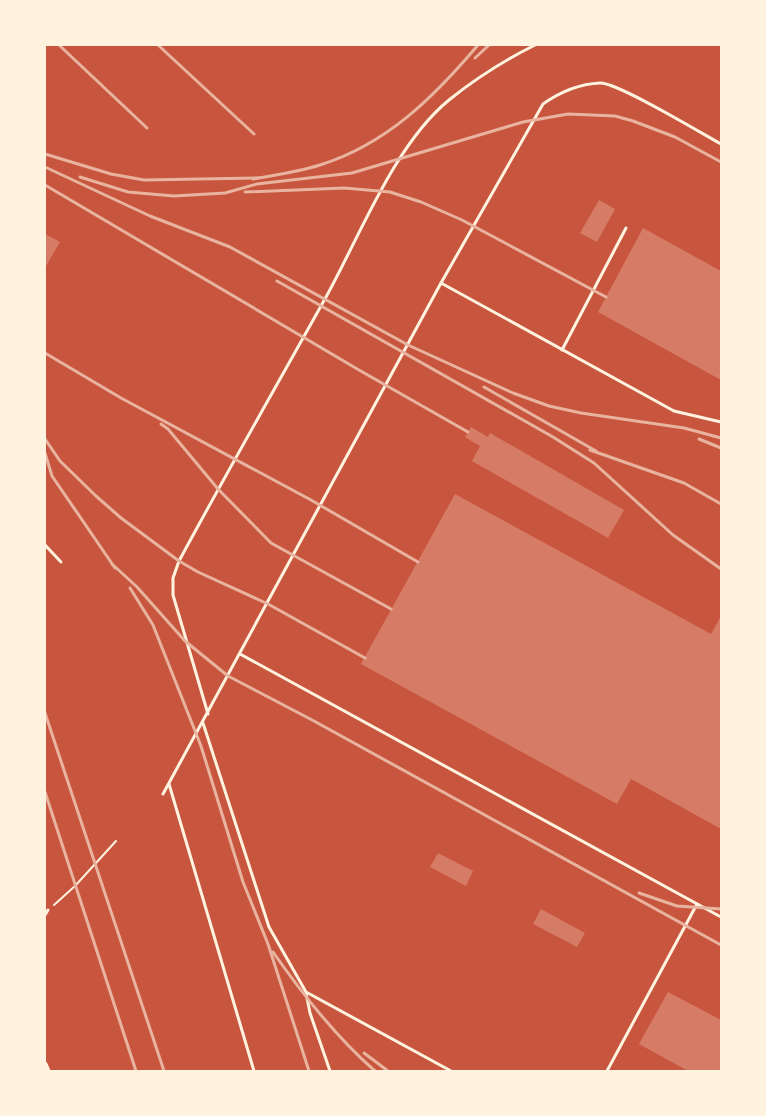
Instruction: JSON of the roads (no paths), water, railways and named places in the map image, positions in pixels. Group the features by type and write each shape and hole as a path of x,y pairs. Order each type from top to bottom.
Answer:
{"street":[{"path":"45,1064 48,1071"}],"lane":[{"path":"208,714 173,595 173,578 179,561 325,299 389,177 409,146 448,100 514,56 535,45"},
{"path":"163,794 442,283 543,104 563,90 602,82 632,94 721,144"},
{"path":"562,350 626,228"},
{"path":"442,283 674,411 721,422"},
{"path":"45,545 61,562"},
{"path":"240,654 721,917"},
{"path":"203,723 269,927 306,992 310,1013 330,1071"},
{"path":"168,784 254,1071"},
{"path":"607,1071 697,904"},
{"path":"45,915 48,910"},
{"path":"306,992 451,1071"}],"railway":[{"path":"59,45 147,128"},
{"path":"158,45 254,134"},
{"path":"253,179 320,165 367,145 408,117 444,83 478,45"},
{"path":"475,58 489,45"},
{"path":"80,177 128,192 174,196 225,193 257,184 352,173 523,122 568,114 615,116 633,121 675,137 721,162"},
{"path":"45,154 111,174 144,180 259,178"},
{"path":"45,167 150,216 230,247 408,345 513,393 549,406 581,413 684,428 721,438"},
{"path":"45,185 468,432"},
{"path":"245,192 344,188 390,192 421,202 462,220 606,297"},
{"path":"277,281 553,437 594,463 673,535 721,569"},
{"path":"45,353 121,398 311,500 418,562"},
{"path":"484,387 596,451"},
{"path":"161,424 168,429 218,489 271,543 391,609"},
{"path":"45,439 60,461 96,496 121,518 179,561 198,572 268,604 365,658"},
{"path":"699,439 721,448"},
{"path":"590,450 684,483 721,504"},
{"path":"45,453 52,476 115,568"},
{"path":"112,564 137,587 185,641 228,676 314,721 721,945"},
{"path":"130,588 153,625 201,746 243,882 268,944 309,1071"},
{"path":"45,713 164,1071"},
{"path":"45,792 136,1071"},
{"path":"639,893 677,906 721,909"},
{"path":"273,952 321,1015 375,1071"},
{"path":"364,1053 388,1071"}]}
